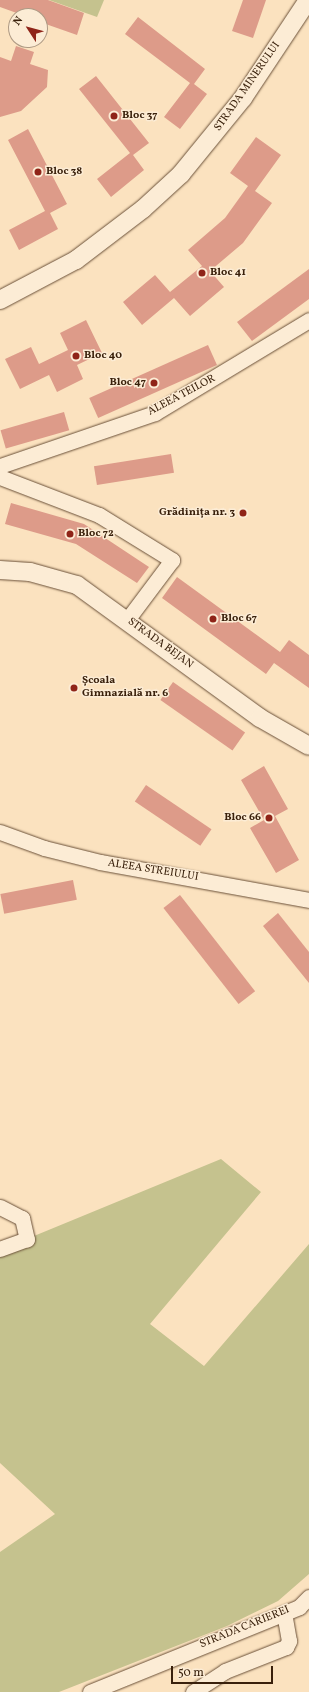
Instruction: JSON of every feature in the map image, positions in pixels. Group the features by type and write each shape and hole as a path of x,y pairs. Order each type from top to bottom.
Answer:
{"street":[{"name":"STRADA MINERULUI","path":"0,300 76,260 143,209 181,174 243,98 302,4"},
{"name":"ALEEA TEILOR","path":"0,466 155,413 309,320"},
{"path":"0,477 99,515 172,560 127,620"},
{"name":"STRADA BEJAN","path":"0,570 55,577 77,586 127,620 260,718 309,746"},
{"name":"ALEEA STREIULUI","path":"0,832 44,848 100,862 309,900"},
{"path":"0,1207 22,1218 27,1240 0,1249"},
{"name":"STRADA CARIEREI","path":"90,1692 299,1607 309,1597"},
{"path":"193,1692 224,1671 286,1648 289,1641 284,1613"}],"shaded area":[{"path":"49,0 104,0 97,17"},
{"path":"221,1159 261,1192 150,1324 204,1366 309,1244 309,1574 278,1601 227,1626 59,1692 0,1692 0,1552 55,1514 0,1463 0,1250"}],"building":[{"path":"0,0 48,0 84,13 77,35 48,25 48,8 8,8 8,10 0,7"},
{"path":"243,0 266,0 253,38 232,31"},
{"path":"138,17 205,69 194,84 207,94 180,129 164,117 190,83 125,34"},
{"path":"15,48 22,48 34,52 30,64 48,70 47,87 21,111 0,117 0,57 11,61"},
{"name":"Bloc 37","path":"96,76 149,143 133,155 144,170 111,197 97,179 130,153 79,89"},
{"name":"Bloc 38","path":"28,129 67,204 50,213 58,229 19,250 9,230 45,211 8,140"},
{"path":"256,137 281,155 255,191 272,203 243,243 210,271 224,287 190,316 174,298 142,325 123,302 155,275 170,292 202,266 188,250 225,218 248,186 230,173"},
{"path":"309,269 309,299 252,341 237,322"},
{"name":"Bloc 40","path":"86,320 102,353 77,365 83,379 57,392 49,375 20,389 5,359 31,347 39,364 68,350 60,333"},
{"name":"Bloc 47","path":"208,345 217,365 98,418 89,398"},
{"path":"64,412 69,430 6,448 1,430"},
{"path":"171,454 174,473 97,485 94,466"},
{"name":"Bloc 72","path":"11,503 84,524 149,567 137,583 76,544 5,524"},
{"name":"Bloc 67","path":"177,577 280,652 289,640 309,655 309,688 274,663 266,674 162,598"},
{"path":"173,682 245,732 232,750 160,700"},
{"name":"Bloc 66","path":"264,766 288,809 275,816 299,860 276,873 250,828 264,820 241,780"},
{"path":"146,785 211,829 200,846 135,802"},
{"path":"73,880 77,900 4,914 0,894"},
{"path":"180,895 255,991 239,1004 163,908"},
{"path":"278,913 309,952 309,983 263,926"}],"place":[{"name":"Bloc 37","path":"114,116"},
{"name":"Bloc 38","path":"38,172"},
{"name":"Bloc 41","path":"202,273"},
{"name":"Bloc 40","path":"76,356"},
{"name":"Bloc 47","path":"154,383"},
{"name":"Grădinița nr. 3","path":"243,513"},
{"name":"Bloc 72","path":"70,534"},
{"name":"Bloc 67","path":"213,619"},
{"name":"Școala Gimnazială nr. 6","path":"74,688"},
{"name":"Bloc 66","path":"269,818"}]}
